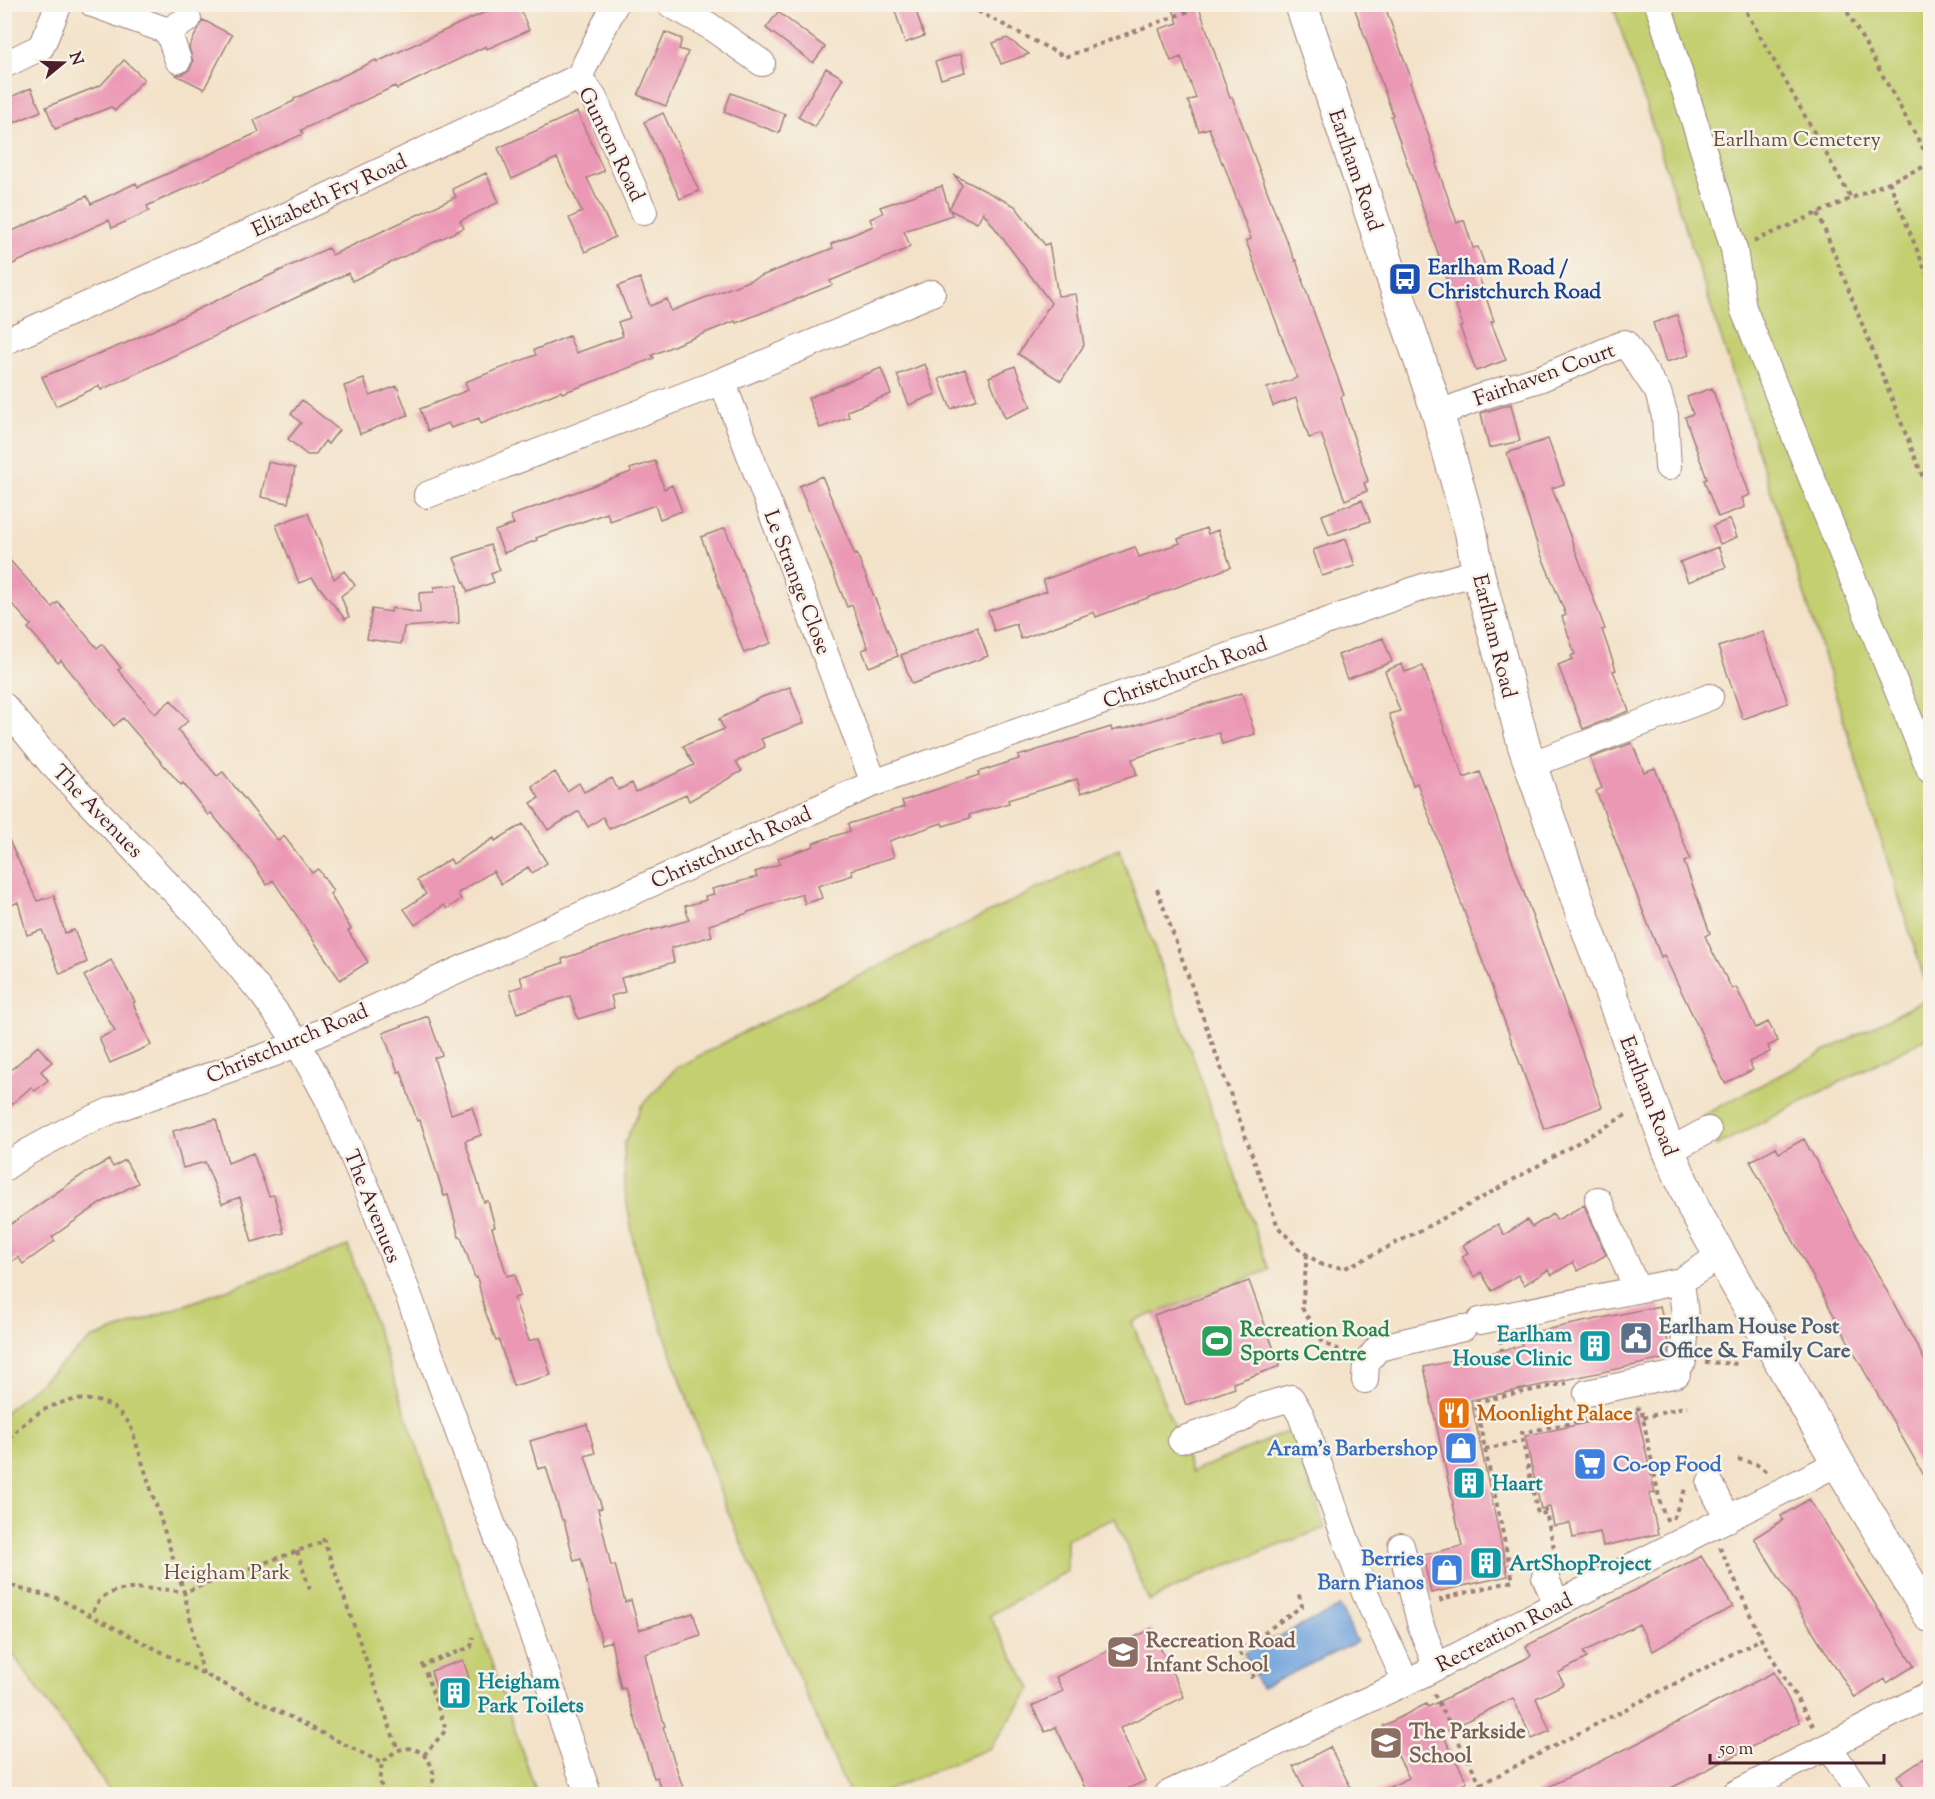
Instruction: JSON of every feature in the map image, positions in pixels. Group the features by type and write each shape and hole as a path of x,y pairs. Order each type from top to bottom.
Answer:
{"main road":[{"name":"Earlham Road","path":"1300,4 1438,414 1471,532 1478,572 1530,765 1669,1151 1695,1211 1720,1256 1838,1463 1930,1616"}],"street":[{"path":"4,64 41,47 59,4"},
{"path":"93,4 178,25 178,60"},
{"path":"579,76 615,4"},
{"path":"670,4 708,25 762,63"},
{"path":"1658,4 1734,249 1743,308 1930,770"},
{"name":"Gunton Road","path":"579,76 594,98 644,212"},
{"name":"Elizabeth Fry Road","path":"4,342 284,217 579,76"},
{"path":"428,495 722,381 932,293"},
{"name":"Fairhaven Court","path":"1438,414 1486,394 1539,379 1625,343 1658,392 1665,416 1668,467"},
{"name":"Le Strange Close","path":"722,381 873,783"},
{"name":"Christchurch Road","path":"4,1168 63,1133 115,1109 275,1053 873,783 1423,586 1478,572"},
{"path":"1530,765 1710,697"},
{"name":"The Avenues","path":"4,706 51,764 201,919 263,995 297,1042 328,1099 373,1203 531,1630 588,1794"},
{"path":"1669,1151 1708,1130"},
{"path":"1598,1200 1637,1289"},
{"path":"1365,1371 1378,1348 1471,1324 1681,1281 1720,1256"},
{"path":"1582,1387 1680,1367 1686,1324 1681,1281"},
{"path":"1181,1440 1242,1419 1253,1409 1291,1398 1301,1415 1365,1593 1422,1674"},
{"name":"Recreation Road","path":"1168,1794 1422,1674 1838,1463"},
{"path":"1699,1483 1720,1523"},
{"path":"1401,1546 1421,1626 1422,1674"},
{"path":"1545,1577 1557,1604"},
{"path":"1735,1794 1930,1694"},
{"path":"1828,1747 1860,1794"}],"path":[{"path":"961,6 968,6 1065,57 1208,4"},
{"path":"1742,4 1851,198"},
{"path":"1734,249 1930,163 1843,4"},
{"path":"1889,182 1930,282"},
{"path":"1818,213 1930,495"},
{"path":"1157,889 1278,1227 1299,1249 1322,1265 1345,1268 1478,1200 1651,1101"},
{"path":"1306,1254 1302,1308 1323,1343 1365,1371"},
{"path":"1680,1367 1740,1364"},
{"path":"1444,1610 1441,1599 1513,1581 1475,1402 1511,1393 1582,1387"},
{"path":"4,1446 10,1437 33,1416 58,1404 88,1398 112,1406 130,1424 184,1592 204,1674"},
{"path":"1643,1418 1687,1407"},
{"path":"1630,1410 1641,1408 1661,1507 1670,1527 1699,1483"},
{"path":"1546,1513 1538,1514 1521,1433 1597,1417"},
{"path":"1485,1449 1522,1441"},
{"path":"1720,1523 1761,1638 1828,1747"},
{"path":"90,1616 97,1603 108,1593 150,1587 184,1592 324,1540 398,1750"},
{"path":"297,1551 311,1593"},
{"path":"4,1581 17,1588 57,1598 382,1763"},
{"path":"1255,1675 1251,1677 1240,1653 1241,1649 1302,1606 1298,1591"},
{"path":"424,1755 446,1730 423,1665 471,1647 473,1637"},
{"path":"1481,1785 1761,1638"},
{"path":"1422,1674 1486,1794"},
{"path":"387,1794 379,1782 382,1763 398,1750 412,1749 424,1755 435,1771 432,1789 427,1794"},
{"path":"432,1789 443,1794"}],"green space":[{"name":"Earlham Cemetery","path":"1613,5 1930,5 1930,997 1803,590"},
{"path":"1119,849 1269,1270 1132,1322 1192,1472 1291,1430 1325,1528 1202,1575 1149,1601 1115,1518 1067,1539 1067,1571 989,1616 1031,1688 990,1748 878,1794 849,1794 724,1503 635,1250 625,1191 624,1144 642,1105 676,1068 746,1031"},
{"path":"1930,997 1930,1036 1716,1146 1703,1115"},
{"name":"Heigham Park","path":"348,1246 537,1794 112,1794 5,1643 4,1413 91,1339"}],"water":[{"path":"1340,1607 1357,1642 1261,1688 1244,1653"}],"building":[{"path":"505,4 518,4 529,30 487,49 486,46 397,89 395,86 301,130 303,134 147,206 149,211 112,228 109,220 4,268 4,235 87,196 91,204 136,183 138,187 259,132 254,120 294,99 376,60 377,62"},
{"path":"893,4 914,4 924,36 905,43"},
{"path":"1171,4 1198,4 1230,98 1232,97 1281,228 1296,260 1344,395 1341,397 1342,401 1368,481 1364,483 1367,491 1345,500 1321,434 1309,438 1296,398 1273,406 1267,388 1297,378 1246,241 1251,239 1223,162 1209,128 1199,131 1188,101 1196,98 1181,57 1171,61 1159,29 1178,23"},
{"path":"1353,4 1384,4 1412,81 1410,82 1457,223 1464,220 1473,248 1478,247 1486,268 1477,271 1494,321 1491,322 1506,360 1476,371 1460,327 1463,326 1391,116 1393,115"},
{"path":"778,12 825,47 813,63 766,28"},
{"path":"203,20 232,35 204,89 176,75 183,74 190,69 193,62 189,47"},
{"path":"665,32 682,39 679,49 688,52 666,106 638,95"},
{"path":"1007,38 1029,54 1001,64 993,43"},
{"path":"961,54 965,72 941,79 935,62"},
{"path":"124,60 144,79 115,111 111,107 55,129 46,107 101,85"},
{"path":"826,68 843,78 815,127 798,117"},
{"path":"31,88 41,111 4,127 4,100"},
{"path":"731,93 785,114 779,133 724,112"},
{"path":"577,112 604,171 587,178 615,237 585,252 569,218 582,212 557,158 512,179 498,148"},
{"path":"663,113 699,191 680,199 644,122"},
{"path":"486,173 499,202 460,221 464,228 352,281 348,273 101,390 99,386 56,406 42,377 126,343 328,248 332,255 456,197 452,189"},
{"path":"954,175 1015,206 1045,245 1049,243 1058,296 1076,294 1084,345 1061,381 1018,354 1051,303 983,212 977,223 950,210 952,215 904,231 910,246 904,250 830,281 832,285 680,343 652,355 654,358 582,386 562,393 561,391 481,424 479,418 451,428 448,423 428,431 420,409 468,390 465,382 536,355 534,350 569,336 576,353 623,336 618,322 630,318 618,286 640,278 650,306 667,299 671,311 833,248 831,244 873,226 870,219 883,213 880,207 942,186 949,209 962,185"},
{"path":"1677,315 1689,355 1666,362 1653,323"},
{"path":"925,364 936,394 909,405 897,375"},
{"path":"1015,366 1031,407 1005,418 989,377"},
{"path":"881,368 891,394 847,411 849,417 820,428 808,398"},
{"path":"965,369 977,399 951,409 939,379"},
{"path":"364,379 370,396 397,386 408,415 360,434 344,386"},
{"path":"1712,388 1750,495 1742,498 1745,507 1718,517 1685,417 1693,414 1687,397"},
{"path":"302,400 339,430 328,444 325,441 315,455 307,455 288,439 301,423 291,414"},
{"path":"1511,404 1520,441 1489,448 1481,413"},
{"path":"1548,439 1564,484 1552,488 1605,629 1602,630 1616,670 1613,671 1629,711 1583,729 1558,665 1573,659 1571,656 1575,654 1562,617 1566,615 1538,547 1507,453"},
{"path":"655,461 664,489 672,485 682,511 660,519 655,505 610,521 607,513 536,538 537,540 504,553 495,531 514,524 510,516"},
{"path":"268,462 295,468 288,503 261,497"},
{"path":"822,476 855,555 857,554 898,656 869,667 862,650 868,648 852,605 847,607 799,486"},
{"path":"1362,500 1370,521 1329,535 1322,515"},
{"path":"308,513 334,579 344,571 355,585 341,596 349,617 345,619 312,578 299,583 276,525"},
{"path":"1730,519 1737,537 1720,544 1713,526"},
{"path":"725,528 771,643 744,653 701,537"},
{"path":"1206,528 1208,534 1218,530 1231,567 1096,617 1094,612 1021,639 1016,624 994,631 988,611 1047,591 1043,580 1135,547 1139,557 1180,543 1178,539"},
{"path":"1346,539 1355,566 1322,576 1313,550"},
{"path":"490,545 500,570 491,574 494,582 468,592 454,558"},
{"path":"1718,547 1726,567 1688,582 1680,562"},
{"path":"4,554 52,607 58,602 97,648 102,644 121,668 118,670 155,714 171,700 188,721 178,730 217,776 223,772 278,841 284,836 312,873 318,869 333,891 330,894 351,929 348,931 368,962 340,980 273,880 267,885 251,861 211,813 208,815 183,783 181,785 123,718 114,726 61,660 58,663 28,628 31,625 4,595"},
{"path":"457,585 459,623 404,627 401,644 367,639 372,609 391,612 392,608 420,613 419,593 434,592 434,587"},
{"path":"977,627 988,656 912,684 901,655"},
{"path":"1763,632 1788,703 1743,719 1718,647"},
{"path":"1383,638 1392,662 1347,679 1338,655"},
{"path":"1402,664 1405,672 1423,666 1464,778 1480,772 1602,1107 1544,1129 1417,783 1413,785 1389,714 1400,711 1385,671"},
{"path":"790,687 804,723 761,739 765,747 736,762 742,771 689,801 686,794 609,829 603,817 588,827 579,811 548,830 531,803 539,798 532,786 555,772 567,791 579,783 584,792 612,778 618,790 632,783 636,792 694,765 683,746 724,729 719,719 762,697"},
{"path":"1242,693 1255,734 1222,744 1219,733 1175,745 1132,759 1137,775 1081,793 1077,779 1008,800 1009,803 969,815 970,818 943,826 942,823 889,841 894,857 851,870 853,875 818,886 822,898 805,904 802,894 709,925 712,936 671,948 674,962 621,978 625,992 611,996 614,1008 578,1019 570,996 517,1013 510,990 523,986 520,977 563,963 562,959 653,929 689,920 685,906 706,900 705,896 714,894 712,889 757,877 755,872 780,864 778,858 850,831 848,824 904,807 902,801 979,775 978,772 1019,759 1018,756 1111,727 1112,731 1123,729"},
{"path":"1632,743 1644,772 1655,768 1690,859 1684,862 1710,933 1705,936 1712,951 1732,989 1736,987 1756,1028 1768,1022 1778,1041 1768,1046 1770,1052 1749,1062 1753,1070 1725,1083 1664,955 1661,957 1596,791 1602,788 1590,758"},
{"path":"523,824 547,863 532,873 528,867 501,884 493,871 458,893 461,899 447,909 444,905 415,925 404,909 426,894 417,880 450,859 453,864 494,838 495,841"},
{"path":"4,829 37,901 54,896 65,933 74,930 87,962 60,974 42,930 27,935 18,902 10,906 4,894"},
{"path":"111,960 135,1002 133,1003 151,1045 110,1063 99,1038 115,1031 84,976"},
{"path":"428,1016 442,1055 434,1058 451,1114 472,1107 481,1135 465,1141 484,1202 488,1201 495,1227 492,1228 507,1276 515,1274 520,1296 514,1298 529,1341 539,1338 551,1375 513,1386 499,1340 496,1341 485,1311 477,1277 475,1278 461,1237 459,1237 448,1195 444,1196 420,1120 417,1121 401,1071 398,1072 383,1033"},
{"path":"38,1046 52,1062 41,1071 48,1080 35,1091 31,1087 4,1111 4,1076"},
{"path":"216,1119 228,1163 253,1153 269,1196 274,1195 284,1233 252,1242 240,1197 222,1204 205,1162 183,1168 173,1131"},
{"path":"1804,1139 1930,1370 1930,1486 1862,1367 1750,1161 1776,1147 1779,1153"},
{"path":"109,1160 113,1167 125,1160 138,1183 101,1203 52,1237 55,1241 23,1264 18,1257 4,1267 4,1229 85,1173"},
{"path":"1584,1205 1606,1255 1578,1271 1573,1262 1552,1275 1548,1270 1524,1285 1518,1275 1492,1291 1481,1272 1474,1277 1462,1256 1468,1253 1463,1245 1498,1224 1504,1235 1527,1220 1532,1227 1553,1214 1557,1220"},
{"name":"Recreation Road Sports Centre","path":"1249,1281 1280,1366 1233,1383 1235,1388 1186,1405 1154,1315"},
{"path":"1660,1306 1669,1347 1668,1358 1471,1400 1508,1576 1431,1593 1423,1555 1462,1546 1424,1367 1522,1346 1520,1335"},
{"name":"Co-op Food","path":"1637,1412 1655,1493 1649,1494 1658,1534 1603,1546 1600,1532 1573,1538 1570,1523 1554,1526 1550,1507 1541,1509 1525,1436"},
{"path":"587,1424 595,1453 585,1456 602,1508 598,1509 611,1566 615,1565 625,1602 631,1600 639,1630 693,1613 700,1635 645,1654 655,1699 665,1726 663,1727 685,1794 662,1794 657,1777 654,1778 625,1688 621,1689 611,1641 602,1644 581,1559 574,1561 564,1520 562,1520 546,1467 538,1469 530,1441"},
{"path":"1809,1499 1914,1666 1887,1683 1885,1679 1855,1698 1754,1538 1783,1520 1781,1516"},
{"path":"1701,1556 1733,1607 1653,1651 1639,1624 1583,1652 1587,1658 1558,1673 1564,1684 1536,1698 1550,1731 1532,1739 1513,1698 1442,1733 1467,1782 1444,1794 1375,1794 1409,1778 1383,1726 1426,1704 1428,1707 1525,1659 1531,1655 1526,1646"},
{"path":"1151,1629 1184,1697 1120,1728 1145,1781 1116,1794 1088,1794 1056,1727 1045,1732 1032,1706 1063,1691 1056,1677"},
{"path":"463,1660 469,1678 464,1679 469,1696 446,1703 441,1687 436,1688 431,1671"},
{"path":"1774,1672 1800,1722 1687,1780 1659,1794 1534,1794 1640,1742"},
{"path":"1330,1747 1354,1794 1307,1794 1293,1766"},
{"path":"1930,1754 1930,1784 1915,1794 1909,1794 1897,1776"}],"place":[{"name":"Earlham Road / Christchurch Road","path":"1405,279"},
{"name":"Earlham House Post Office & Family Care","path":"1636,1338"},
{"name":"Recreation Road Sports Centre","path":"1217,1341"},
{"name":"Earlham House Clinic","path":"1595,1346"},
{"name":"Moonlight Palace","path":"1454,1413"},
{"name":"Aram's Barbershop","path":"1461,1448"},
{"name":"Co-op Food","path":"1590,1464"},
{"name":"Haart","path":"1469,1483"},
{"name":"ArtShopProject","path":"1486,1563"},
{"name":"Berries Barn Pianos","path":"1447,1570"},
{"name":"Recreation Road Infant School","path":"1123,1652"},
{"name":"Heigham Park Toilets","path":"455,1693"},
{"name":"The Parkside School","path":"1386,1743"}]}
